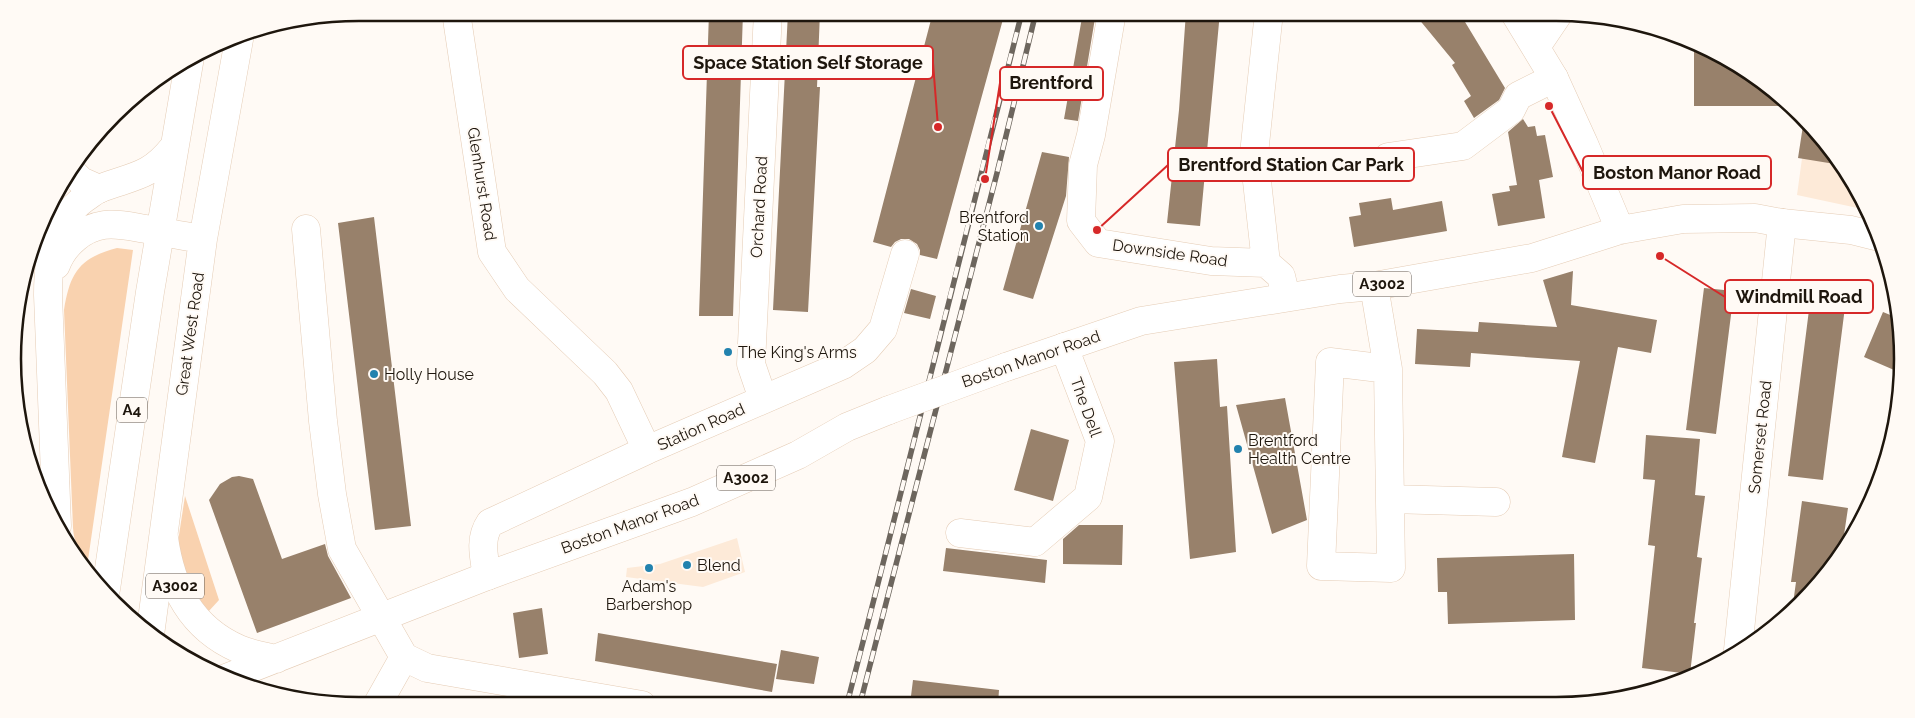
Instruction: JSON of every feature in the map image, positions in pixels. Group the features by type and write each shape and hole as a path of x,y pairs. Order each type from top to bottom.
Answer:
{"main road":[{"name":"Glenhurst Road","path":"457,21 492,252 517,289 605,373 619,391 647,450"},
{"name":"Orchard Road","path":"763,399 752,364 768,21"},
{"name":"Downside Road","path":"1110,21 1091,134 1083,165 1082,221 1098,243 1211,261 1266,263"},
{"path":"1268,21 1254,154 1266,263 1281,276 1286,297"},
{"path":"1520,21 1554,78 1620,230"},
{"path":"1536,47 1554,21"},
{"name":"Great West Road","path":"151,625 203,239 238,44"},
{"name":"A4","path":"107,584 173,148 188,67"},
{"path":"1388,157 1462,146 1511,110 1518,96 1554,78"},
{"path":"46,484 48,268 51,251 67,215 80,202 99,189 151,171 173,148"},
{"path":"75,175 81,181 99,189"},
{"name":"Boston Manor Road","path":"237,674 487,576 692,502 798,455 847,427 889,410 1006,367 1141,321 1286,297 1374,286 1532,258 1620,230 1683,219 1755,218 1782,223 1851,230 1870,235"},
{"name":"Somerset Road","path":"1739,643 1782,223"},
{"path":"48,295 60,255 72,240 89,230 104,225 120,225 203,239"},
{"path":"306,229 324,430 332,494 342,549 404,657 427,668 596,697"},
{"name":"Station Road","path":"487,576 483,548 484,532 490,522 647,450 843,365 865,350 883,329 906,254"},
{"path":"1374,286 1388,369 1391,568 1321,566 1330,362 1388,369"},
{"name":"The Dell","path":"960,533 1035,542 1088,496 1100,441 1064,347"},
{"path":"1390,499 1496,502"},
{"name":"A3002","path":"163,530 167,560 174,585 186,606 198,620 210,632 232,645 276,659"},
{"path":"382,697 404,657"}],"shaded area":[{"path":"1806,131 1837,171 1858,208 1797,195"},
{"path":"117,248 133,250 88,560 76,545 73,528 64,310 69,286 78,269 85,262 104,252"},
{"path":"185,496 219,600 208,612 195,597 177,548"},
{"path":"737,538 745,572 703,587 626,577 627,568 660,564"}],"building":[{"path":"709,21 743,21 733,316 699,316"},
{"path":"788,21 820,21 817,87 820,87 808,312 773,310"},
{"path":"931,21 1003,21 937,259 920,255 917,244 909,239 901,239 891,247 873,242"},
{"path":"1081,21 1095,21 1078,121 1064,119"},
{"path":"1185,21 1219,21 1200,226 1167,223 1179,110"},
{"path":"1420,21 1464,21 1505,88 1499,100 1474,118 1464,101 1471,96 1452,65 1455,63"},
{"path":"1694,51 1725,66 1744,78 1780,106 1694,106"},
{"path":"1523,119 1528,127 1535,126 1537,136 1545,135 1553,177 1539,180 1545,218 1498,226 1492,194 1510,191 1509,186 1517,185 1508,132"},
{"path":"1803,128 1832,163 1798,158"},
{"name":"Brentford Station","path":"1042,152 1069,157 1066,196 1033,299 1003,290"},
{"path":"1391,198 1393,210 1442,201 1447,231 1354,247 1349,217 1361,215 1359,203"},
{"name":"Holly House","path":"374,217 411,526 375,530 338,223"},
{"path":"1573,271 1571,305 1657,320 1651,353 1618,347 1595,463 1562,457 1580,361 1471,353 1470,367 1415,364 1417,329 1478,332 1479,322 1557,327 1543,280"},
{"path":"1704,288 1734,291 1716,434 1686,430"},
{"path":"911,289 936,296 930,319 904,313"},
{"path":"1810,302 1845,307 1823,480 1788,476"},
{"path":"1883,312 1891,315 1894,370 1864,357"},
{"path":"1217,359 1220,407 1227,406 1236,552 1190,559 1174,362"},
{"path":"1285,398 1307,520 1272,534 1236,405"},
{"path":"1031,429 1069,440 1053,501 1014,490"},
{"path":"1646,435 1700,439 1695,495 1705,496 1697,557 1702,558 1691,668 1680,673 1642,668 1655,546 1648,545 1655,480 1643,479"},
{"path":"239,476 253,479 282,559 325,544 328,556 351,598 257,633 209,500 220,484 232,477"},
{"path":"1802,501 1848,508 1844,536 1824,565 1794,599 1796,582 1791,582"},
{"path":"1079,525 1123,525 1122,565 1063,564 1063,539"},
{"path":"946,548 1047,560 1045,583 943,571"},
{"path":"1574,554 1575,620 1448,624 1447,592 1438,592 1437,558"},
{"path":"542,608 548,654 519,658 513,613"},
{"path":"598,633 777,664 772,692 595,661"},
{"path":"781,650 819,657 814,684 776,679"},
{"path":"913,680 999,690 998,697 911,697"}],"railway":[{"path":"849,697 1020,21"},
{"path":"862,697 997,173 1034,21"}],"place":[{"name":"Boston Manor Road","path":"1549,106"},
{"name":"Space Station Self Storage","path":"938,127"},
{"name":"Brentford","path":"985,179"},
{"name":"Brentford Station","path":"1039,226"},
{"name":"Brentford Station Car Park","path":"1097,230"},
{"name":"Windmill Road","path":"1660,256"},
{"name":"The King's Arms","path":"728,352"},
{"name":"Holly House","path":"374,374"},
{"name":"Brentford Health Centre","path":"1238,449"},
{"name":"Blend","path":"687,565"},
{"name":"Adam's Barbershop","path":"649,568"}]}
